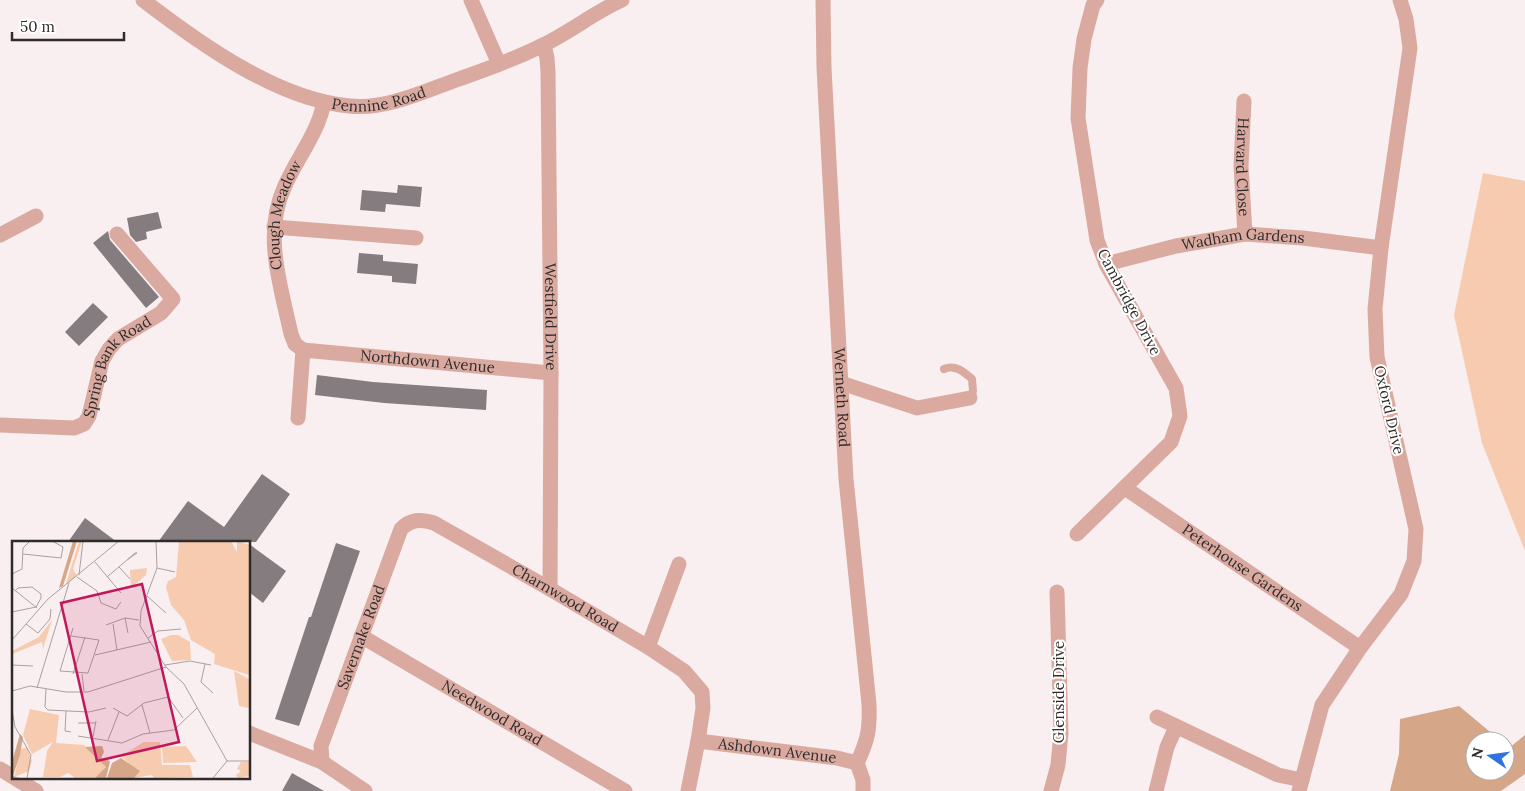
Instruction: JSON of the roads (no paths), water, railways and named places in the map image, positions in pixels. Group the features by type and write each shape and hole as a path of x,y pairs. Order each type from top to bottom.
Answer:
{"street":[{"name":"Pennine Road","path":"143,0 210,49 276,85 324,102 351,107 376,105 418,94 499,64 544,45 622,0"},
{"path":"471,0 499,64"},
{"name":"Werneth Road","path":"823,0 824,68 846,479 869,704 870,727 866,745 857,763"},
{"name":"Cambridge Drive","path":"1077,534 1171,442 1180,416 1176,388 1106,264 1097,240 1078,118 1081,58 1093,5 1097,0"},
{"name":"Oxford Drive","path":"1301,786 1322,705 1360,648 1401,594 1414,561 1416,529 1377,357 1375,309 1381,248 1410,48 1406,19 1400,0"},
{"name":"Westfield Drive","path":"544,45 548,72 551,373 550,588"},
{"name":"Harvard Close","path":"1244,101 1241,166 1245,234"},
{"name":"Clough Meadow","path":"303,350 295,344 291,334 274,250 274,227 277,206 284,188 316,128 322,114 324,102"},
{"path":"0,235 36,216"},
{"path":"274,227 416,238"},
{"name":"Spring Bank Road","path":"0,425 74,428 84,424 90,416 102,361 109,349 118,339 161,313 173,299 117,234"},
{"name":"Wadham Gardens","path":"1106,264 1176,246 1245,234 1303,238 1381,248"},
{"path":"298,418 303,350"},
{"name":"Northdown Avenue","path":"303,350 551,373"},
{"path":"841,382 917,408 970,398"},
{"name":"Peterhouse Gardens","path":"1124,488 1360,648"},
{"name":"Charnwood Road","path":"416,520 434,522 550,588 684,671 702,692 703,708 698,741"},
{"name":"Savernake Road","path":"322,762 321,746 401,529 407,523 416,520"},
{"path":"648,647 680,564"},
{"name":"Glenside Drive","path":"1051,791 1058,765 1061,733 1058,592"},
{"name":"Needwood Road","path":"361,636 625,791"},
{"path":"1157,717 1301,786"},
{"path":"1156,791 1167,747 1176,727"},
{"path":"250,733 322,762 328,768 365,791"},
{"path":"688,791 698,741"},
{"name":"Ashdown Avenue","path":"698,741 837,758 857,763"},
{"path":"857,763 863,791"},
{"path":"0,770 12,777"},
{"path":"14,778 36,791"}],"lane":[{"path":"944,369 949,367 964,371 972,379 973,391 970,398"}]}
